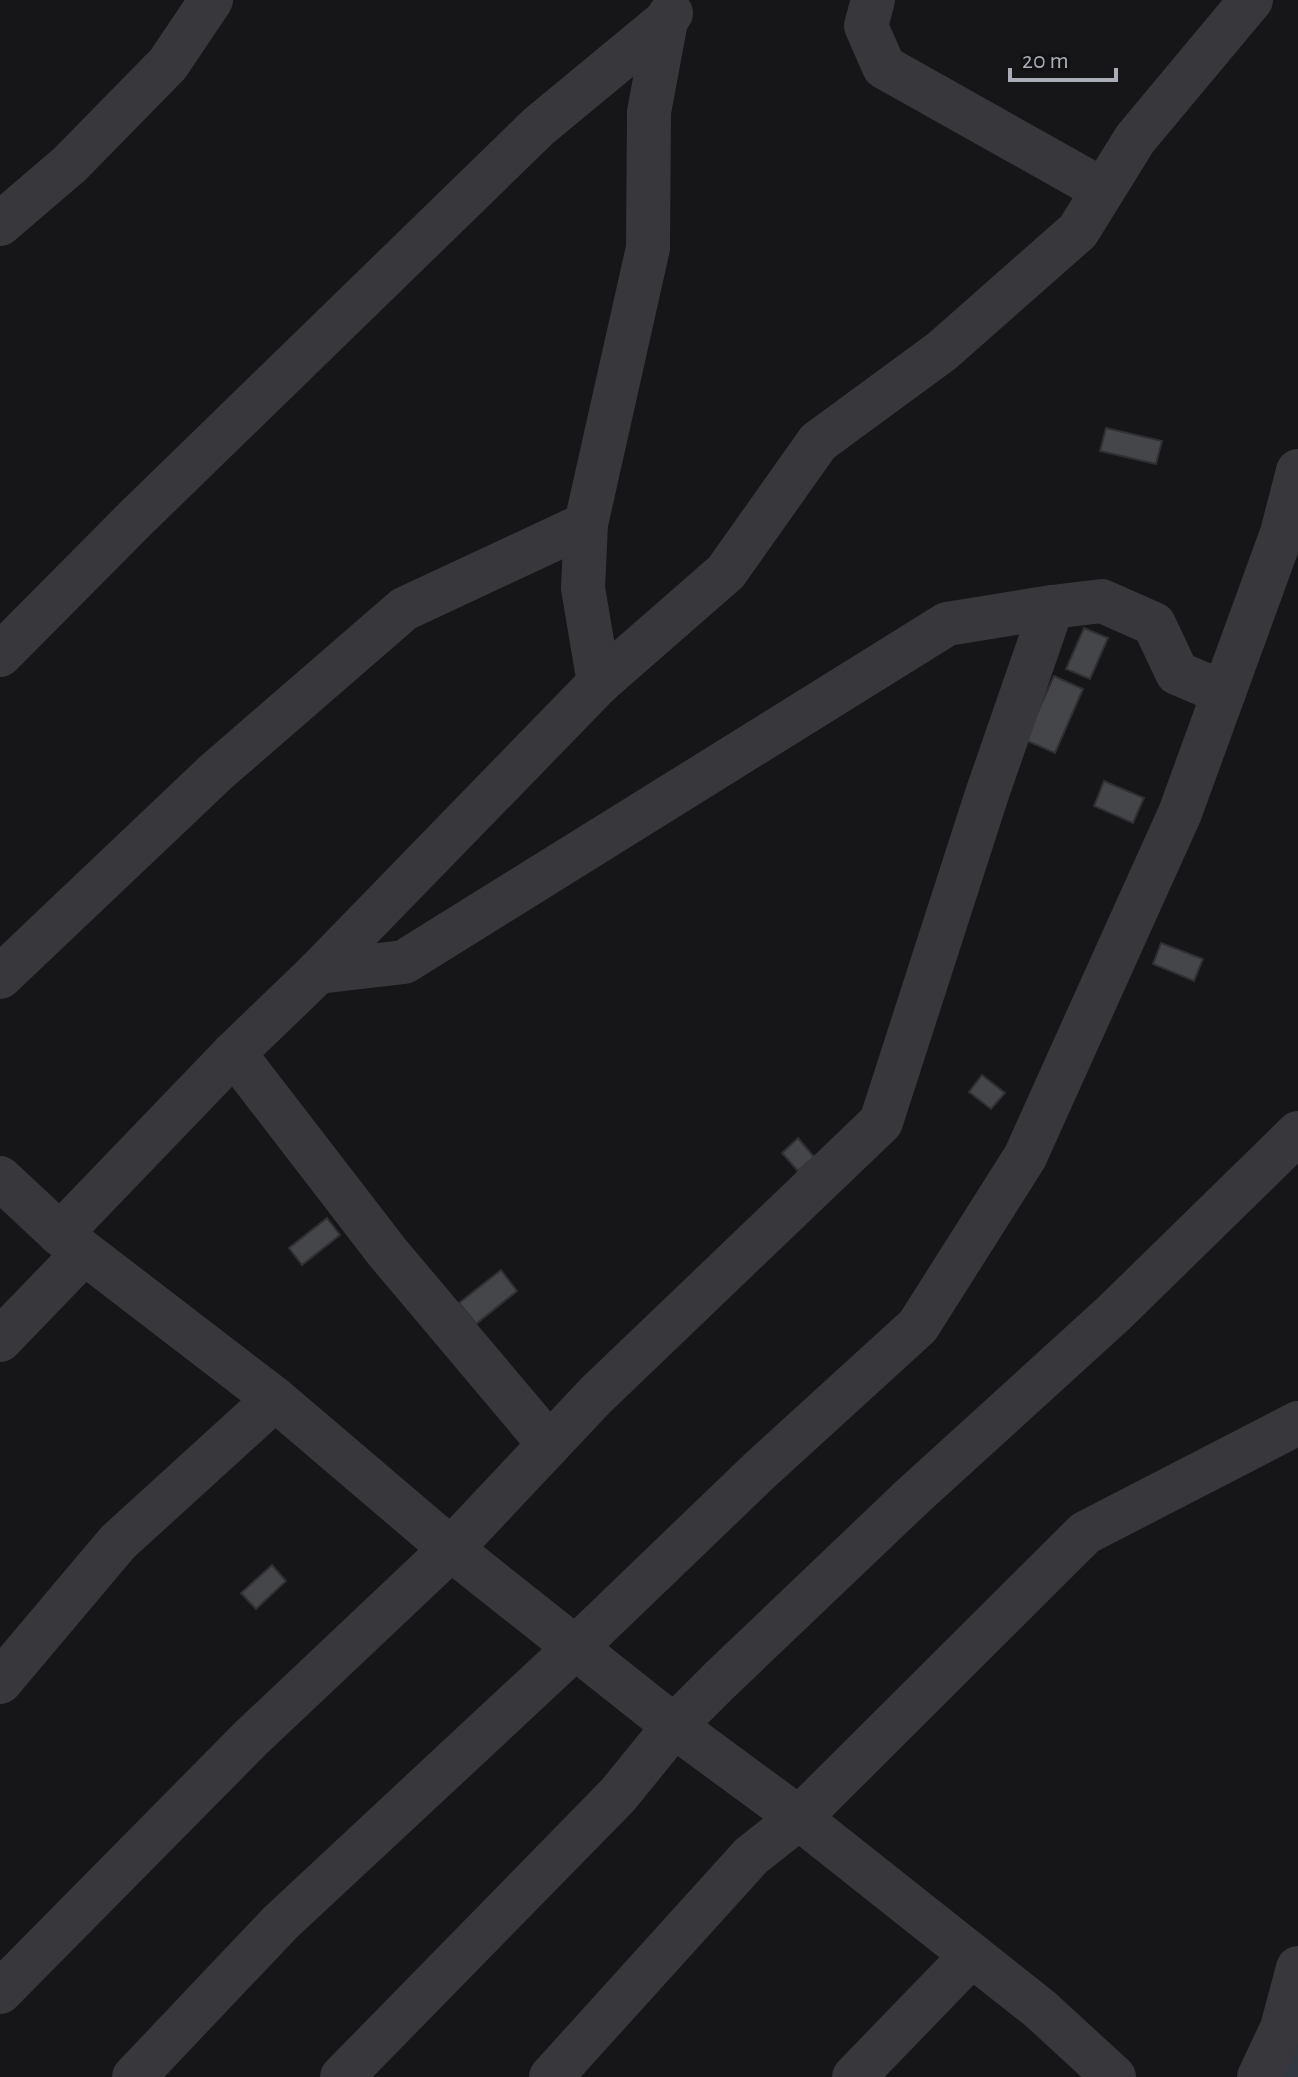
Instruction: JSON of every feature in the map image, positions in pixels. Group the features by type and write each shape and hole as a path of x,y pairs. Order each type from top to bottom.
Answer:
{"street":[{"path":"0,224 70,164 168,64 211,0"},
{"path":"873,0 866,26 884,67 1103,190"},
{"path":"0,1340 72,1244 234,1053 318,972 599,683 726,572 818,442 942,351 1078,231 1135,139 1251,0"},
{"path":"599,683 583,588 586,524 648,248 649,112 672,11"},
{"path":"0,655 146,508 539,126 672,11"},
{"path":"134,2077 280,1923 575,1648 758,1472 918,1326 1025,1157 1180,813 1282,533 1298,471"},
{"path":"0,977 216,772 404,609 586,524"},
{"path":"318,972 404,962 947,624 1102,601 1154,624 1177,673 1224,693"},
{"path":"0,1992 251,1738 451,1549 596,1395 881,1122 987,794 1052,607"},
{"path":"234,1053 388,1253 549,1444"},
{"path":"342,2077 618,1795 674,1726 913,1496 1114,1313 1298,1133"},
{"path":"0,1178 72,1244 275,1399 451,1549 1040,2009 1114,2077"},
{"path":"0,1682 118,1542 275,1399"},
{"path":"551,2077 751,1856 799,1818 1085,1533 1298,1423"},
{"path":"854,2077 972,1955"},
{"path":"1259,2077 1282,2028 1298,1968"}],"building":[{"path":"1106,428 1162,441 1156,464 1100,451"},
{"path":"1084,628 1108,638 1090,679 1066,669"},
{"path":"1054,676 1083,689 1055,753 1025,740"},
{"path":"1104,781 1144,798 1133,823 1094,806"},
{"path":"1161,943 1203,959 1194,981 1153,964"},
{"path":"982,1075 1005,1093 991,1109 969,1092"},
{"path":"798,1138 814,1157 798,1171 782,1153"},
{"path":"327,1218 340,1235 302,1265 289,1248"},
{"path":"501,1270 517,1291 476,1324 459,1303"},
{"path":"272,1565 286,1581 256,1609 241,1593"}],"waterway":[{"path":"1294,2077 1298,2067"}]}
